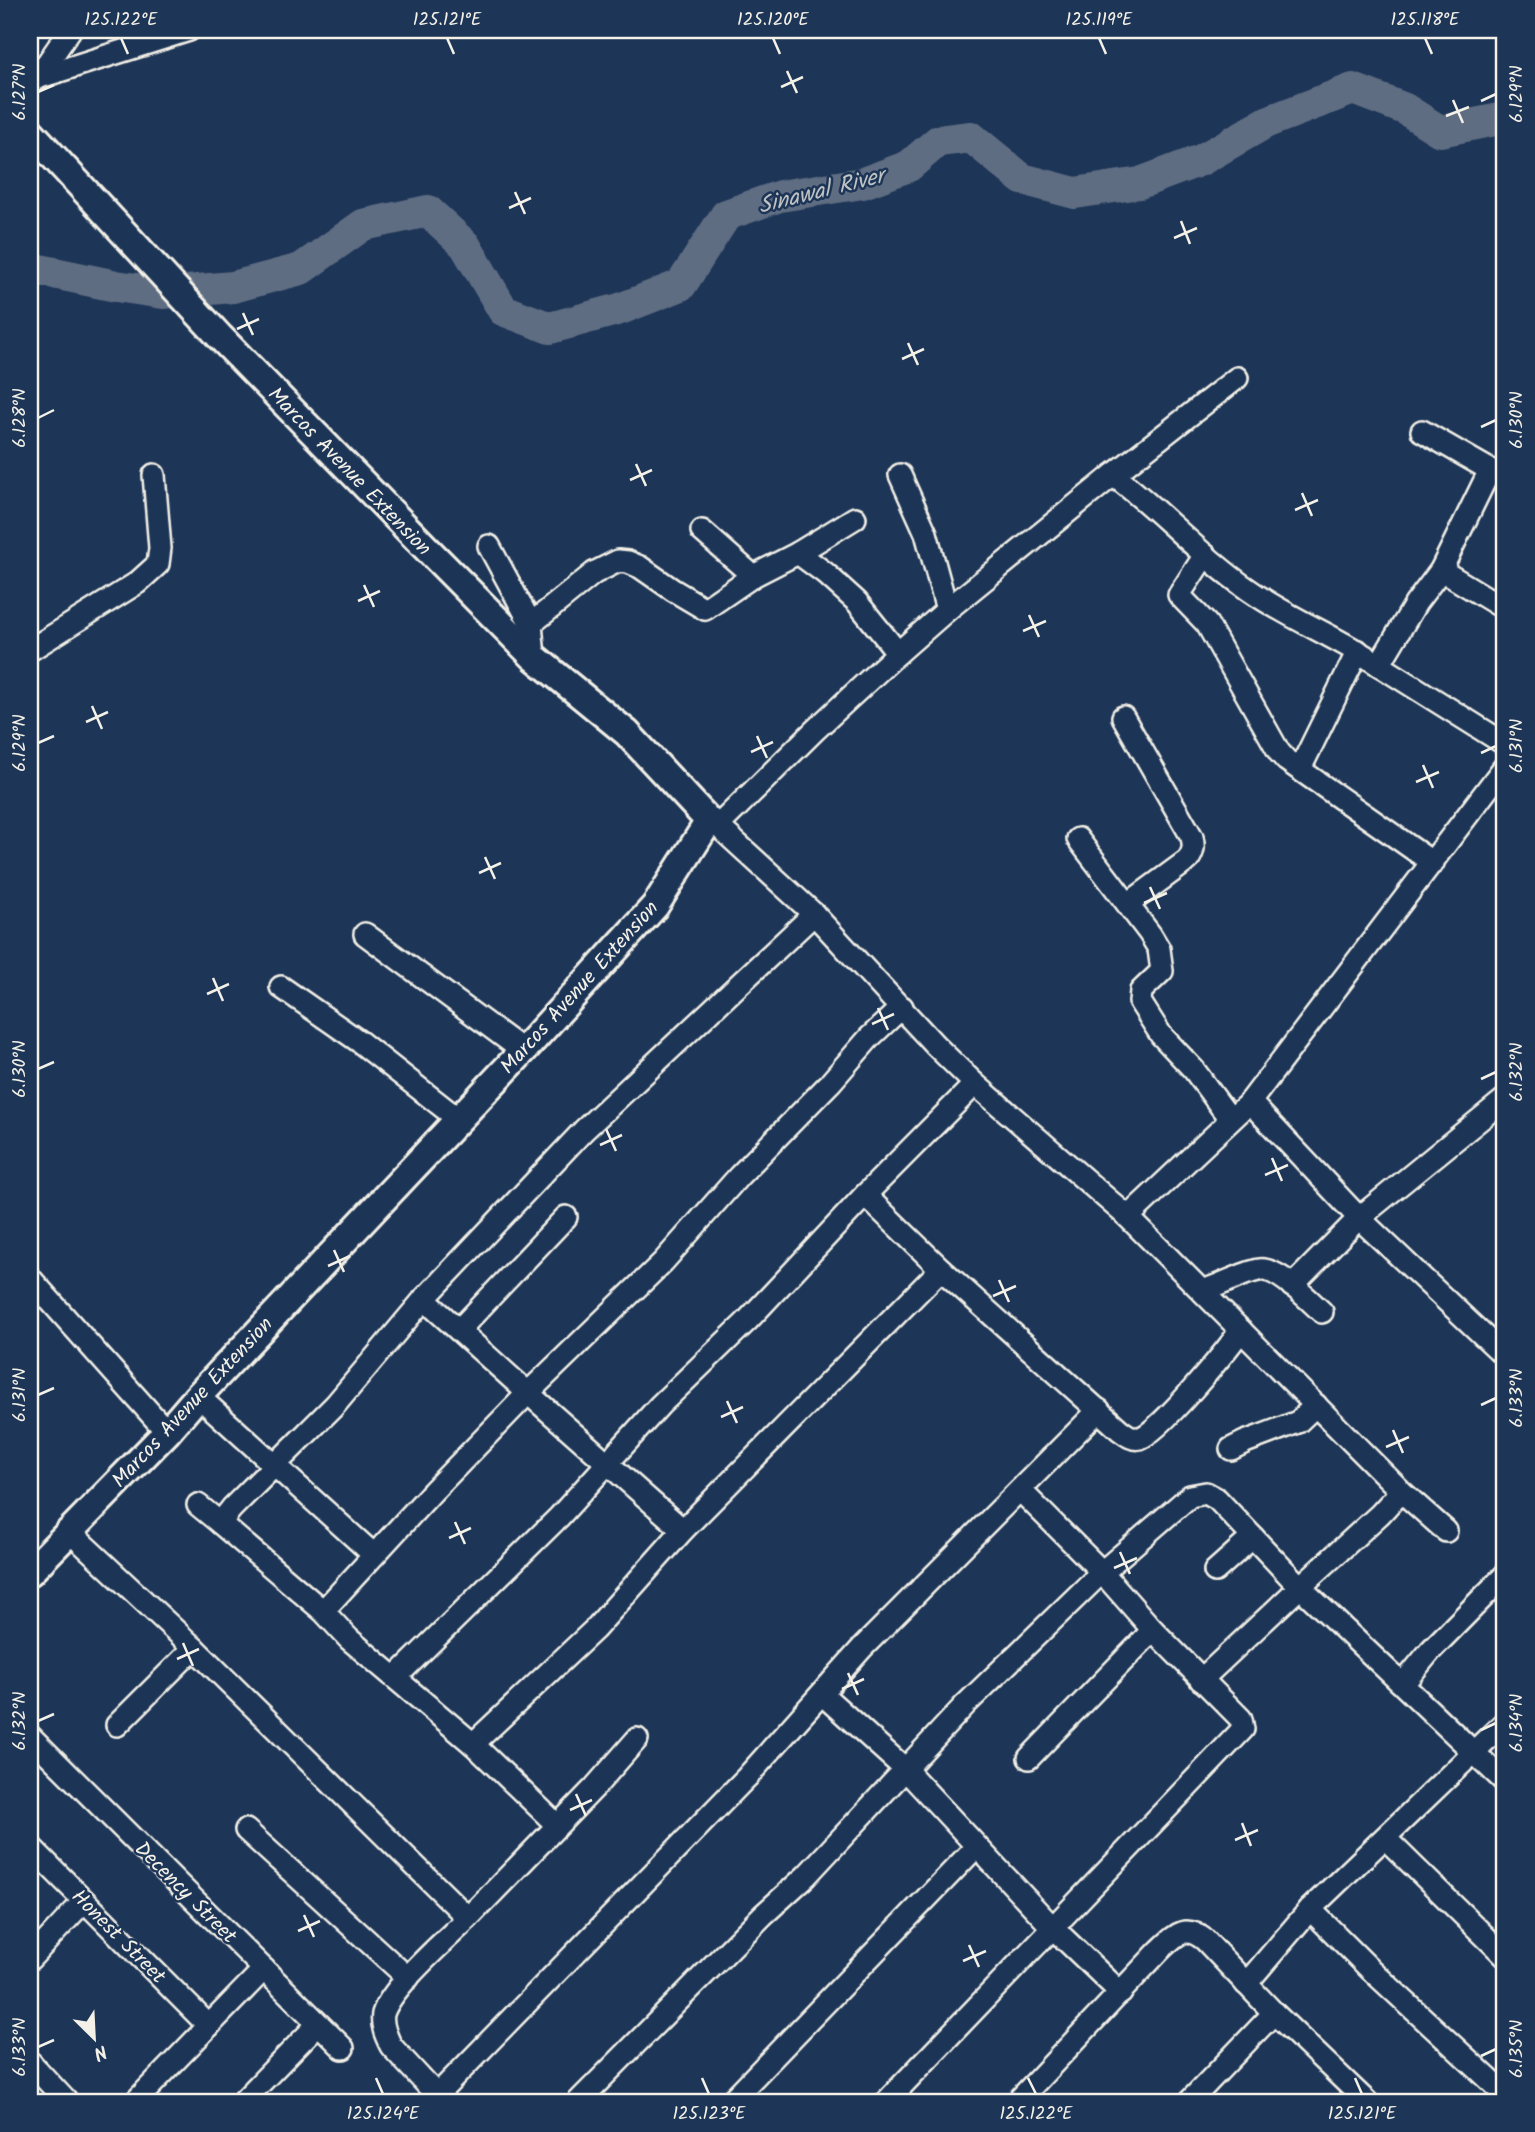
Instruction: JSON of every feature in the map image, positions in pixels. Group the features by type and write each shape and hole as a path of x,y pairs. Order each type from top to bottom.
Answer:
{"street":[{"path":"34,81 70,30"},
{"path":"34,81 187,30"},
{"name":"Marcos Avenue Extension","path":"30,131 220,337 534,657 627,733 714,823 655,906 523,1051 167,1432 30,1572"},
{"path":"1237,378 947,610 714,823 814,914 935,1045 975,1084 1128,1217 1401,1491 1446,1531"},
{"path":"1380,665 1498,474 1422,431"},
{"path":"30,650 137,583 158,564 160,548 154,475"},
{"path":"900,475 926,533 947,610"},
{"path":"1113,475 1142,497 1205,555 1250,590 1358,651 1505,744"},
{"path":"531,624 594,573 618,561 640,567 705,609 753,576 855,518"},
{"path":"702,531 753,576"},
{"path":"489,546 531,624 534,657"},
{"path":"797,553 825,573 857,602 898,653"},
{"path":"1205,555 1179,595 1207,624 1279,752 1433,863"},
{"path":"1441,570 1505,609"},
{"path":"1300,769 1358,651"},
{"path":"1123,717 1192,837 1194,845 1188,860 1128,904"},
{"path":"1128,1217 1250,1102 1505,766"},
{"path":"1078,839 1159,949 1162,971 1141,991 1140,1002 1161,1035 1194,1070 1230,1119"},
{"path":"220,1523 335,1405 424,1299 584,1130 814,914"},
{"path":"365,934 523,1051"},
{"path":"281,987 360,1041 458,1119"},
{"path":"323,1611 528,1393 663,1262 739,1176 831,1083 869,1038 902,1007"},
{"path":"396,1677 559,1517 660,1405 747,1321 865,1195 975,1084"},
{"path":"1292,1286 1359,1218 1505,1098"},
{"path":"1250,1102 1359,1218 1505,1356"},
{"path":"865,1195 941,1269 1120,1430 1133,1438 1139,1438 1154,1427 1220,1360 1241,1330"},
{"path":"459,1330 566,1217"},
{"path":"473,1744 595,1629 683,1530 941,1269"},
{"path":"1202,1291 1260,1270 1270,1271 1322,1312"},
{"path":"30,1278 167,1432"},
{"path":"424,1299 683,1530"},
{"path":"198,1396 374,1555"},
{"path":"1231,1449 1298,1422 1316,1405"},
{"path":"637,1739 408,1978 387,2006 382,2017 391,2046 440,2099 747,1777 862,1648 1099,1409"},
{"path":"886,2102 1240,1735 1243,1725 1241,1719 1201,1681 1102,1572 1020,1490"},
{"path":"1201,1681 1401,1491"},
{"path":"578,2102 764,1914 806,1876 966,1704 1102,1572 1190,1496 1198,1493 1206,1493 1217,1499 1300,1587 1505,1782"},
{"path":"198,1505 473,1744 557,1825"},
{"path":"69,1531 194,1648 468,1918"},
{"path":"1215,1571 1253,1537"},
{"path":"1403,1684 1431,1650 1505,1575"},
{"path":"1029,1758 1153,1630"},
{"path":"117,1724 194,1648"},
{"path":"822,1694 905,1769 1053,1928 1121,1993"},
{"path":"1246,1984 1310,1909 1505,1722"},
{"name":"Decency Street","path":"30,1736 343,2048"},
{"path":"246,1830 408,1978"},
{"path":"1385,1838 1505,1956"},
{"name":"Honest Street","path":"30,1846 209,2026"},
{"path":"730,2102 976,1847"},
{"path":"30,1959 84,1900"},
{"path":"1310,1909 1371,1970 1505,2094"},
{"path":"1017,2102 1160,1951 1183,1932 1197,1934 1205,1940 1274,2013 1367,2102"},
{"path":"135,2102 264,1969"},
{"path":"1200,2098 1274,2013"},
{"path":"242,2102 318,2024"},
{"path":"34,2075 67,2102"}],"waterway":[{"name":"Sinawal River","path":"30,268 163,293 233,287 301,269 363,225 428,211 465,245 503,310 550,328 620,309 681,285 726,215 780,196 863,183 909,166 938,141 971,137 1022,179 1075,193 1140,183 1201,160 1267,122 1353,89 1405,109 1440,131 1505,118"}]}
